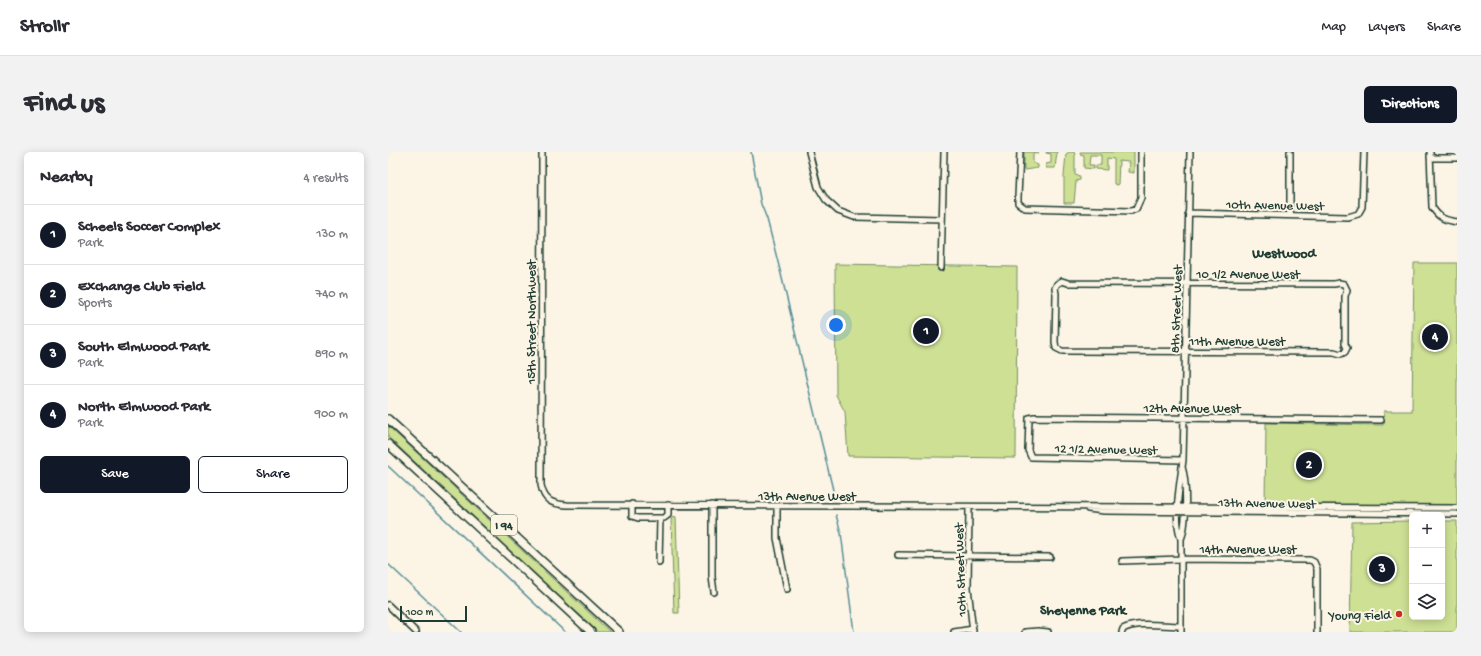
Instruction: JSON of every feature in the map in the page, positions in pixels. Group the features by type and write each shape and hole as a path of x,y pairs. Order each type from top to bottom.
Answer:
{"highway":[{"name":"I 94","path":"388,419 619,632"},
{"name":"I 94","path":"388,444 591,632"}],"street":[{"name":"15th Street Northwest","path":"542,152 542,492"},
{"path":"809,152 818,187 826,200 838,211 854,217 942,219"},
{"path":"941,268 944,152"},
{"path":"1020,152 1018,197 1020,205 1025,208 1131,211 1136,209 1141,198 1142,152"},
{"name":"8th Street West","path":"1180,629 1181,539 1178,531 1178,509 1182,463 1190,152"},
{"path":"1290,152 1290,215"},
{"name":"10th Avenue West","path":"1188,213 1348,217 1358,214 1362,207 1364,152"},
{"path":"1430,152 1432,207 1436,214 1444,220 1457,222"},
{"path":"1430,158 1457,158"},
{"name":"10 1/2 Avenue West","path":"1056,348 1055,288 1057,284 1062,281 1068,283 1186,284 1339,283 1344,284 1347,290 1345,296 1345,344 1347,348 1345,352"},
{"name":"11th Avenue West","path":"1056,348 1062,351 1334,352 1341,354 1345,352"},
{"name":"12th Avenue West","path":"1030,454 1028,450 1029,418 1034,417 1381,420"},
{"name":"12 1/2 Avenue West","path":"1030,454 1031,457 1038,458 1182,463"},
{"name":"8th Street West","path":"1181,539 1184,531 1185,509 1184,473 1182,463"},
{"name":"13th Avenue West","path":"542,492 546,500 558,504 1077,508 1103,506 1178,509 1457,508"},
{"path":"632,504 632,514 634,517 660,518 667,517 668,505"},
{"path":"712,505 712,577 714,592"},
{"path":"777,506 777,538 787,590"},
{"name":"10th Street West","path":"969,506 968,592 973,631"},
{"name":"13th Avenue West","path":"1185,509 1457,514"},
{"path":"660,518 660,562"},
{"path":"898,555 1050,557"},
{"name":"14th Avenue West","path":"1122,561 1181,559 1306,560 1314,562 1317,569 1317,632"},
{"path":"388,605 416,632"},
{"path":"1122,632 1123,629 1128,626 1137,625 1180,629"},
{"path":"954,632 973,631"},
{"path":"1025,632 1048,632"}],"green space":[{"path":"1024,152 1039,153 1033,153 1033,163 1038,165 1038,168 1024,170"},
{"path":"1046,152 1057,152 1055,168 1046,168 1046,164 1051,163 1051,154"},
{"path":"1069,152 1074,152 1075,175 1080,176 1080,180 1076,181 1074,203 1064,203 1066,154"},
{"path":"1080,152 1134,152 1134,173 1128,172 1129,162 1119,161 1118,185 1114,184 1114,159 1107,158 1107,170 1096,169 1096,165 1101,165 1101,155 1090,155 1089,165 1094,165 1094,169 1084,168 1084,155 1080,154"},
{"path":"1414,263 1457,263 1457,506 1265,504 1266,423 1383,425 1384,411 1412,411"},
{"path":"835,264 1017,267 1016,458 848,456 845,412 836,395"},
{"path":"388,426 610,632 598,632 388,437"},
{"path":"676,517 679,613 674,613 671,518"},
{"path":"1409,521 1409,620 1445,620 1445,521 1457,521 1457,632 1350,632 1352,522"}],"waterway":[{"path":"751,152 761,204 767,219 781,274 833,490"},
{"path":"388,466 565,632"},
{"path":"836,515 841,533 854,632"},
{"path":"388,564 461,632"}],"place":[{"name":"Scheels Soccer Complex","path":"926,331"},
{"name":"North Elmwood Park","path":"1435,337"},
{"name":"Exchange Club Field","path":"1309,465"},
{"name":"South Elmwood Park","path":"1382,569"},
{"name":"Young Field","path":"1399,614"}],"district":[{"name":"Westwood","path":"1284,252"},
{"name":"Sheyenne Park","path":"1083,609"}]}
